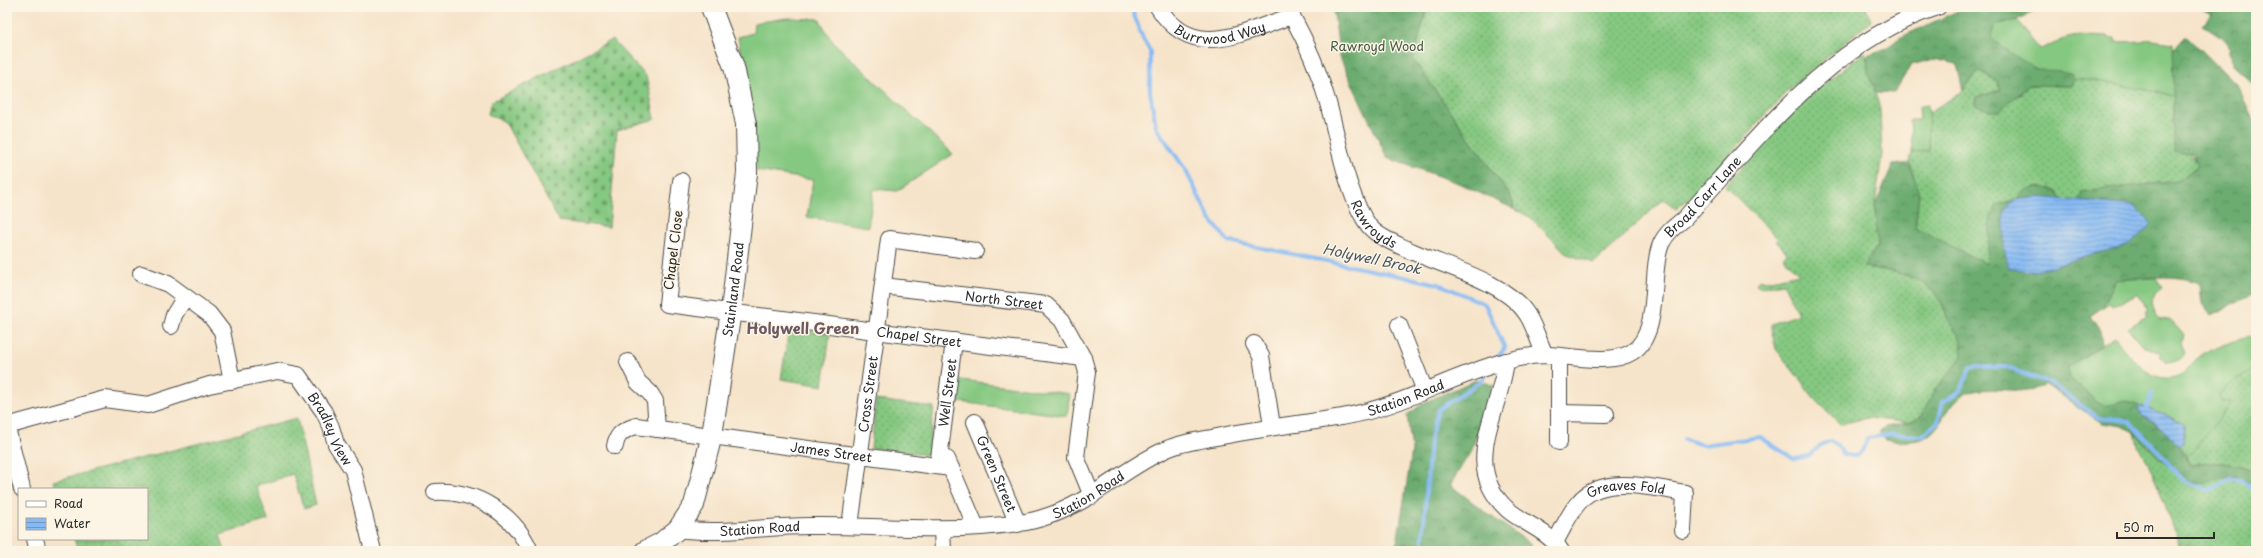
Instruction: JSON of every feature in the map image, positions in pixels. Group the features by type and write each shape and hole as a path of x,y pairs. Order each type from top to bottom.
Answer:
{"main road":[{"name":"Stainland Road","path":"645,551 661,543 678,529 694,505 712,436 731,311 747,173 746,124 734,67 712,7"}],"street":[{"name":"Burrwood Way","path":"1158,7 1164,17 1183,34 1207,40 1222,39 1292,16"},
{"name":"Broad Carr Lane","path":"1505,361 1552,356 1612,358 1627,355 1638,347 1648,326 1659,249 1669,232 1684,219 1794,98 1826,70 1896,23 1938,7"},
{"name":"Rawroyds","path":"1292,16 1310,47 1328,103 1343,163 1361,212 1370,227 1381,236 1397,245 1464,273 1514,298 1528,316 1552,356"},
{"name":"Chapel Close","path":"681,181 667,304 731,311"},
{"name":"Cross Street","path":"850,526 889,239 975,251"},
{"path":"141,274 168,284 208,314 222,331 232,381"},
{"name":"North Street","path":"883,286 1046,305 1062,320 1085,365"},
{"path":"171,326 174,314 184,297"},
{"name":"Chapel Street","path":"731,311 954,341 1085,365"},
{"path":"1399,325 1425,390"},
{"name":"Well Street","path":"945,467 941,445 954,341"},
{"path":"1254,344 1261,356 1272,426"},
{"path":"1552,356 1559,412 1559,442"},
{"path":"1505,361 1504,381 1484,446 1483,463 1486,478 1495,498 1510,512 1558,546"},
{"name":"Station Road","path":"678,529 704,532 807,526 850,526 942,530 1018,524 1050,516 1092,496 1125,472 1168,448 1204,439 1272,426 1347,416 1386,406 1505,361"},
{"path":"628,362 638,382 650,393 655,401 657,429"},
{"path":"1085,365 1076,457 1092,496"},
{"name":"Bradley View","path":"22,488 7,427 106,399 148,405 210,385 277,371 298,375 324,412 331,427 336,444 353,470 373,551"},
{"path":"1559,412 1606,414"},
{"name":"Green Street","path":"976,422 1018,524"},
{"name":"James Street","path":"615,446 616,437 624,431 636,426 945,467"},
{"path":"945,467 976,527"},
{"name":"Greaves Fold","path":"1558,546 1579,501 1596,490 1614,486 1634,485 1685,493 1683,530"},
{"path":"435,492 450,491 476,498 500,512 526,542 530,551"},
{"path":"942,530 943,551"},
{"path":"35,540 38,551"}],"green space":[{"name":"Rawroyd Wood","path":"1333,7 1434,7 1426,12 1413,59 1511,197 1514,209 1458,183 1387,158 1340,58"},
{"path":"1434,7 1866,7 1871,21 1789,89 1691,197 1676,209 1664,199 1594,263 1567,254 1530,217 1514,209 1511,197 1413,59 1426,12"},
{"path":"1966,7 2041,7 2017,20 1995,25 2004,49 2020,57 2036,69 2063,70 2072,75 2072,86 2029,85 2000,111 1991,111 1975,105 1977,97 2001,90 1996,80 1978,71 1963,91 1957,64 1934,59 1911,65 1894,93 1876,92 1868,73 1867,55 1887,48 1899,38"},
{"path":"2200,7 2256,7 2255,86 2232,65 2230,50 2224,40 2203,25 2212,14"},
{"path":"787,18 819,19 833,42 953,154 897,191 874,189 868,227 807,217 813,180 757,171 748,92 738,37 753,33 754,23"},
{"path":"2017,20 2034,43 2041,49 2058,41 2090,35 2108,36 2108,38 2115,38 2115,42 2144,41 2145,39 2173,43 2174,95 2092,80 2072,79 2072,75 2068,73 2034,68 1991,37 1995,25"},
{"path":"2186,35 2237,85 2256,125 2256,293 2211,315 2202,304 2200,284 2190,280 2159,277 2116,280 2103,307 2090,316 2100,331 2102,344 2068,367 2070,378 2097,402 2105,406 2125,401 2139,406 2142,416 2164,430 2176,442 2186,456 2189,464 2224,463 2241,466 2256,472 2256,493 2246,481 2236,476 2226,476 2206,483 2192,482 2161,460 2135,432 2122,426 2102,423 2046,385 2028,390 1991,389 1970,392 1961,396 1954,402 1932,433 1923,438 1912,441 1885,439 1879,432 1885,427 1909,423 1922,416 1934,391 1962,357 1959,336 1948,319 1941,301 1934,292 1926,285 1906,276 1885,270 1863,267 1877,247 1875,206 1893,165 1910,163 1919,194 1915,227 1986,264 1991,217 1997,205 2014,200 2004,212 2009,269 2035,271 2130,244 2135,206 2079,201 2082,192 2178,181 2198,166 2193,153 2174,151 2173,49"},
{"path":"612,40 646,76 655,119 617,130 609,227 559,221 505,122 488,114 491,102"},
{"path":"1865,52 1880,110 1882,154 1875,206 1877,247 1863,267 1885,270 1906,276 1926,286 1941,302 1947,317 1959,336 1961,343 1962,357 1934,391 1922,416 1909,423 1867,418 1840,424 1815,399 1776,349 1772,333 1772,324 1798,314 1783,283 1761,287 1756,284 1759,279 1766,281 1799,274 1783,257 1787,253 1776,241 1778,239 1725,186 1800,102"},
{"path":"1978,71 1996,80 2002,90 1977,97 2019,95 2029,85 2072,86 2072,79 2092,80 2174,95 2172,122 2198,165 2178,181 2082,192 2079,201 2062,199 2061,196 2021,194 2018,199 1997,205 1986,264 1915,227 1919,194 1910,163 1912,152 1929,151 1928,113 1963,91"},
{"path":"1928,105 1929,151 1912,152 1910,120 1920,120 1919,106"},
{"path":"2039,186 2058,192 2062,199 2039,197 2018,199 2024,191"},
{"path":"2156,278 2162,287 2154,294 2152,302 2154,311 2159,320 2169,319 2183,334 2181,344 2185,353 2177,360 2170,363 2167,363 2161,357 2160,351 2144,347 2128,328 2147,316 2145,313 2149,311 2138,293 2112,307 2109,303 2103,307 2116,280"},
{"path":"789,328 830,334 823,386 781,379"},
{"path":"2251,336 2256,341 2256,369 2230,383 2218,395 2221,401 2231,401 2193,451 2186,454 2180,446 2184,443 2184,425 2164,414 2125,401 2105,406 2097,402 2070,378 2068,367 2115,337 2127,353 2143,369 2162,378 2172,378 2185,372 2198,357 2204,353 2222,345"},
{"path":"2256,369 2256,472 2241,466 2224,463 2189,464 2186,454 2193,451 2230,401 2221,401 2218,396 2230,383"},
{"path":"954,379 1070,394 1067,416 952,401"},
{"path":"1478,379 1494,386 1471,451 1450,485 1528,542 1535,551 1394,551 1397,543 1412,451 1407,415 1425,402"},
{"path":"876,400 934,407 928,455 871,448"},
{"path":"297,418 316,505 304,509 293,474 256,486 268,520 220,535 225,551 78,551 74,540 148,540 148,488 56,488 53,481"},
{"path":"2135,432 2149,449 2218,478 2236,476 2246,481 2256,493 2256,551 2206,551 2187,544 2186,548 2180,550 2177,534 2172,527 2153,474 2138,445"}],"water":[{"path":"2039,197 2134,206 2152,224 2130,244 2035,271 2009,269 2004,248 2004,212 2014,200"},
{"path":"2139,406 2164,414 2184,425 2184,443 2180,446 2156,423 2142,416"}],"waterway":[{"name":"Holywell Brook","path":"1131,7 1143,39 1150,51 1150,91 1156,127 1185,169 1210,219 1228,241 1439,284 1485,304 1505,348 1497,358"},
{"path":"1684,439 1703,445 1760,437 1794,459 1808,456 1821,445 1830,441 1837,445 1844,455 1855,456 1862,451 1868,438 1893,434 1921,436 1938,422 1943,402 1961,390 1970,367 2005,367 2049,383 2099,418 2129,421 2160,453 2181,479 2208,490 2213,490 2230,478 2241,480 2256,492"},
{"name":"Holywell Brook","path":"1422,551 1430,439 1438,410 1482,380 1488,372"},
{"path":"2147,408 2152,393"}],"district":[{"name":"Holywell Green","path":"803,329"}]}
